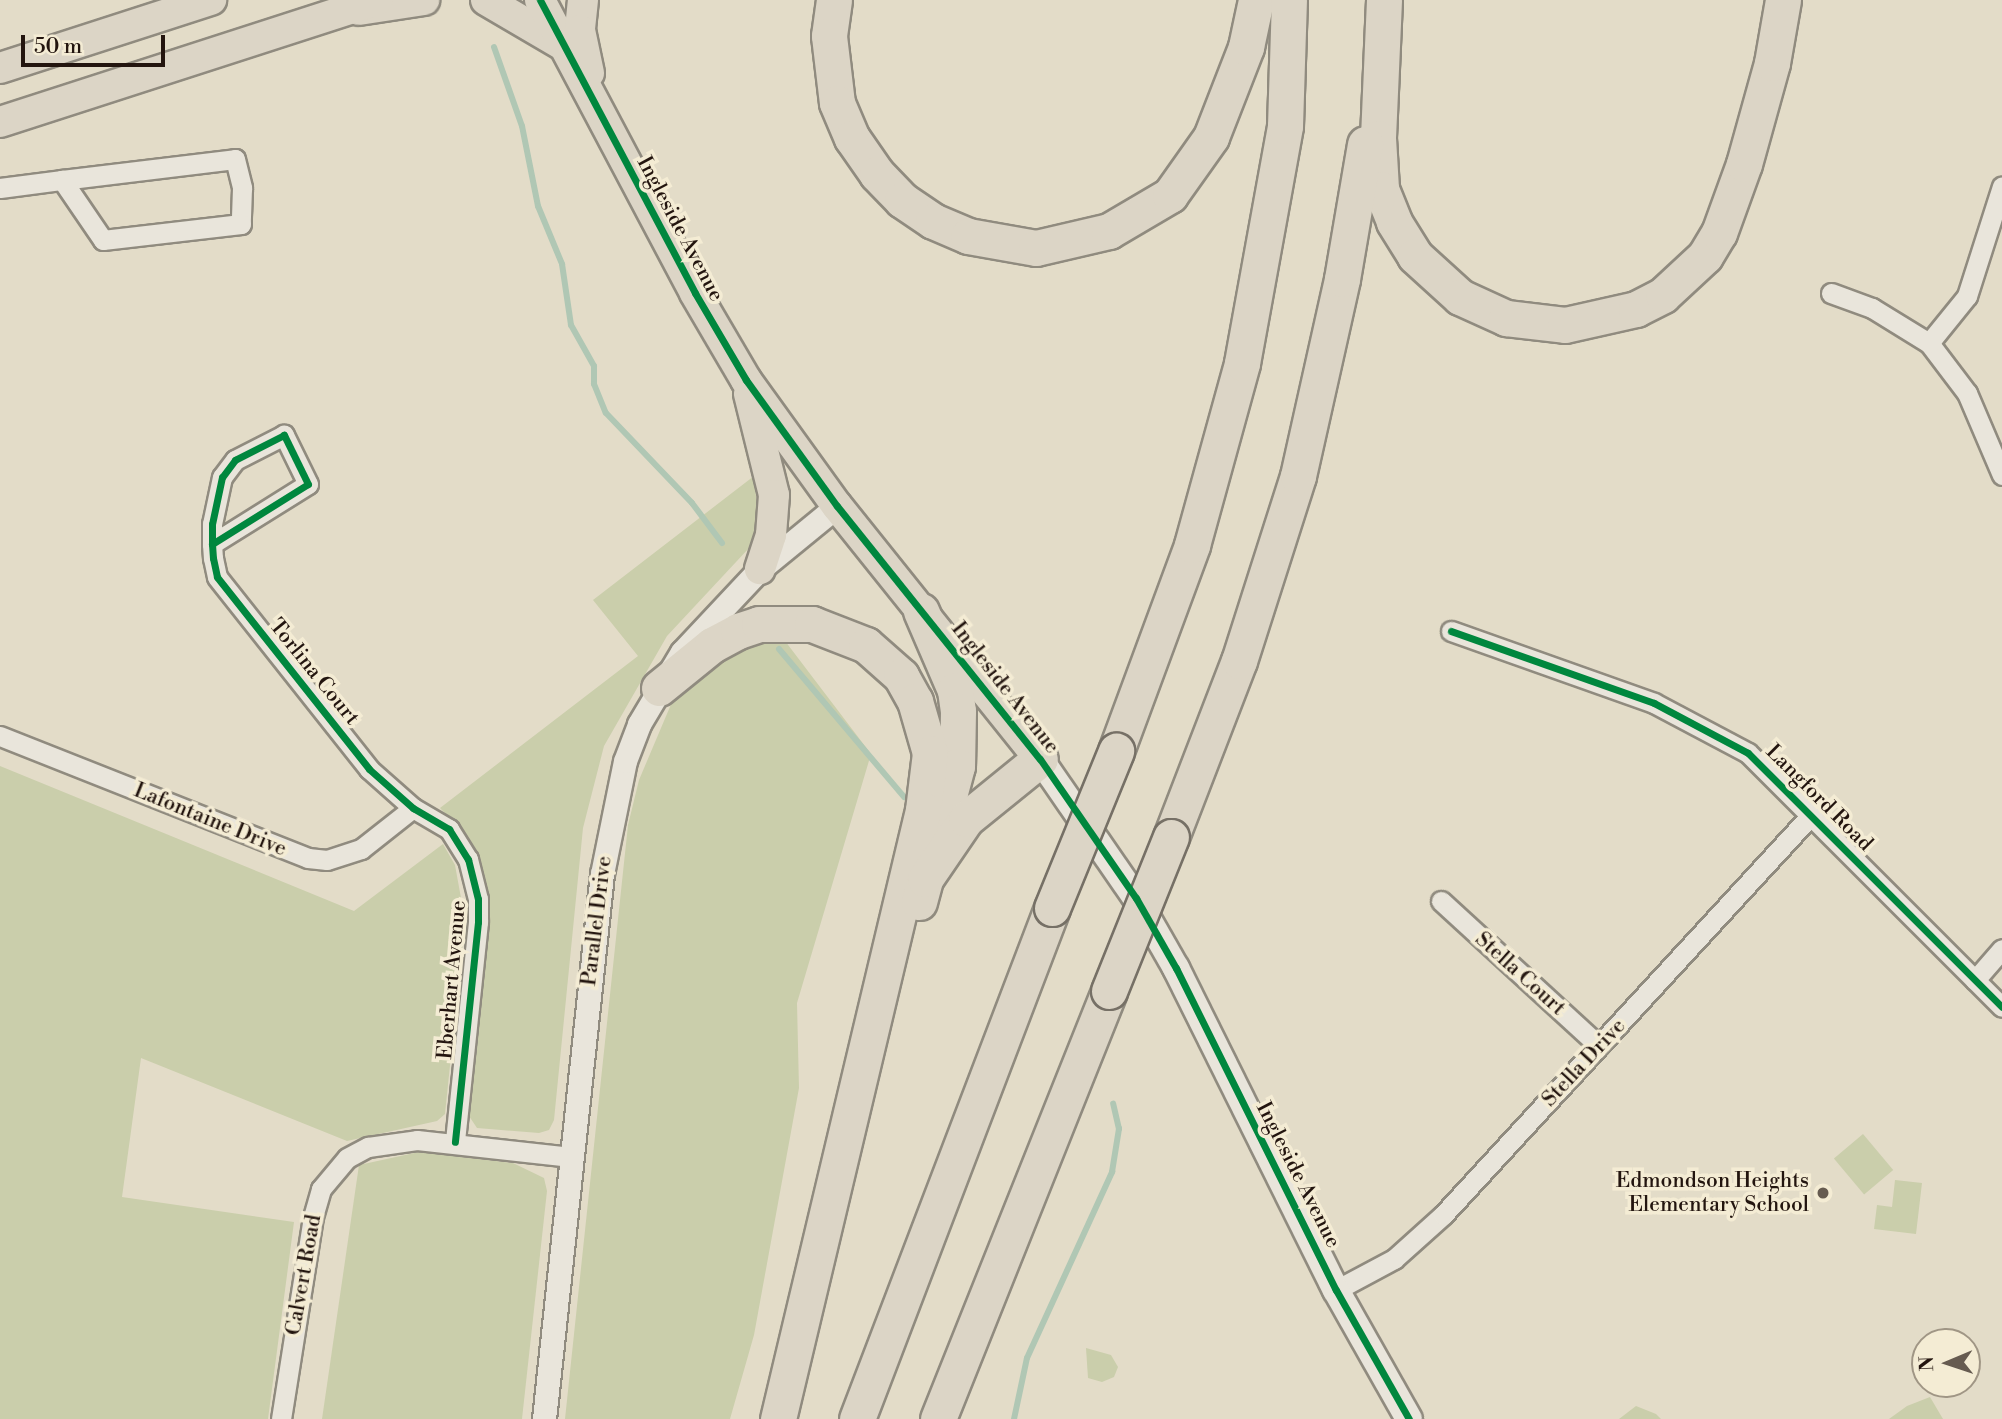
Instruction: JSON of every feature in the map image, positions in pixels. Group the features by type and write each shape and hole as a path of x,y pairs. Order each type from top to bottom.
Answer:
{"highway":[{"path":"834,0 829,36 837,103 852,138 877,174 902,200 933,220 968,236 1036,248 1109,232 1170,195 1217,124 1246,47 1256,0"},
{"path":"856,1419 1052,908 1116,751 1192,545 1241,363 1285,126 1289,0"},
{"path":"1384,0 1378,138 1381,189 1415,256 1439,282 1481,308 1506,318 1565,326 1636,309 1663,295 1705,256 1719,233 1744,164 1772,63 1783,0"},
{"path":"938,1419 1239,661 1298,476 1342,279 1381,44"},
{"path":"824,1235 957,766 959,736 955,690 921,611"},
{"path":"659,688 712,645 738,631 759,624 812,624 842,632 885,659 901,676 925,727 930,780 824,1235 778,1419"},
{"path":"925,879 966,818 1040,759"}],"main road":[{"path":"0,68 211,0"},
{"path":"0,122 378,0"},
{"path":"345,12 424,0"},
{"path":"486,0 564,46"},
{"name":"Ingleside Avenue","path":"540,0 746,380 837,506 1040,759 1129,887 1176,968 1336,1290 1409,1419"},
{"path":"583,0 580,30 595,104"},
{"path":"746,380 774,495 771,535 760,569"}],"street":[{"path":"0,188 62,180 235,159 242,188 242,224 103,240 62,180"},
{"path":"1929,343 1966,296 2002,186"},
{"path":"1831,293 1872,308 1929,343 1967,393 2002,475"},
{"name":"Torlina Court","path":"212,544 308,484 284,435 235,460 222,477 215,497 212,544 217,577 225,591 369,769 413,808"},
{"name":"Parallel Drive","path":"544,1419 612,807 639,724 690,642 760,569 837,506"},
{"name":"Langford Road","path":"1451,631 1691,719 1748,753 1812,814 2002,1007"},
{"name":"Lafontaine Drive","path":"0,736 308,858 327,860 361,849 413,808"},
{"name":"Eberhart Avenue","path":"413,808 434,818 460,843 478,899 455,1142"},
{"name":"Stella Drive","path":"1336,1290 1412,1245 1812,814"},
{"name":"Stella Court","path":"1441,901 1599,1046"},
{"path":"1975,980 2002,949"},
{"name":"Calvert Road","path":"281,1419 313,1217 321,1189 347,1158 368,1147 416,1140 455,1142 571,1157"}],"green space":[{"path":"754,476 759,526 750,547 667,636 604,746 583,828 554,1120 549,1130 539,1133 477,1128 469,1116 489,910 480,866 462,831 440,808 638,656 593,600"},
{"path":"779,633 871,754 797,1003 799,1088 754,1335 730,1419 565,1419 628,825 639,780 672,702 703,665 730,648"},
{"path":"0,766 354,911 443,844 455,865 465,920 445,1114 437,1121 347,1141 141,1058 122,1197 294,1222 268,1419 0,1419"},
{"path":"1863,1134 1893,1170 1864,1194 1834,1158"},
{"path":"419,1152 513,1163 544,1178 547,1191 522,1419 322,1419 359,1165"},
{"path":"1895,1180 1922,1183 1916,1234 1874,1229 1877,1205 1892,1207"},
{"path":"1086,1348 1111,1355 1118,1367 1114,1377 1102,1382 1088,1378"},
{"path":"1931,1398 1943,1419 1889,1419 1907,1406"},
{"path":"1636,1406 1656,1414 1661,1419 1619,1419"}],"waterway":[{"path":"494,47 522,126 538,206 562,264 571,325 594,366 594,384 606,413 692,503 722,543"},
{"path":"779,649 904,797"},
{"path":"1014,1419 1027,1358 1112,1172 1119,1129 1113,1104"}],"cycle path":[{"path":"540,0 695,293 746,380 837,506 1040,759 1136,898 1176,968 1336,1290 1409,1419"},
{"path":"212,544 308,484 284,435 235,460 222,477 212,524 212,544 213,558 217,577 369,769 413,808 449,829 468,859 478,899 478,922 455,1142"},
{"path":"1451,631 1654,703 1748,753 2002,1007"}],"place":[{"name":"Edmondson Heights Elementary School","path":"1823,1193"}]}
